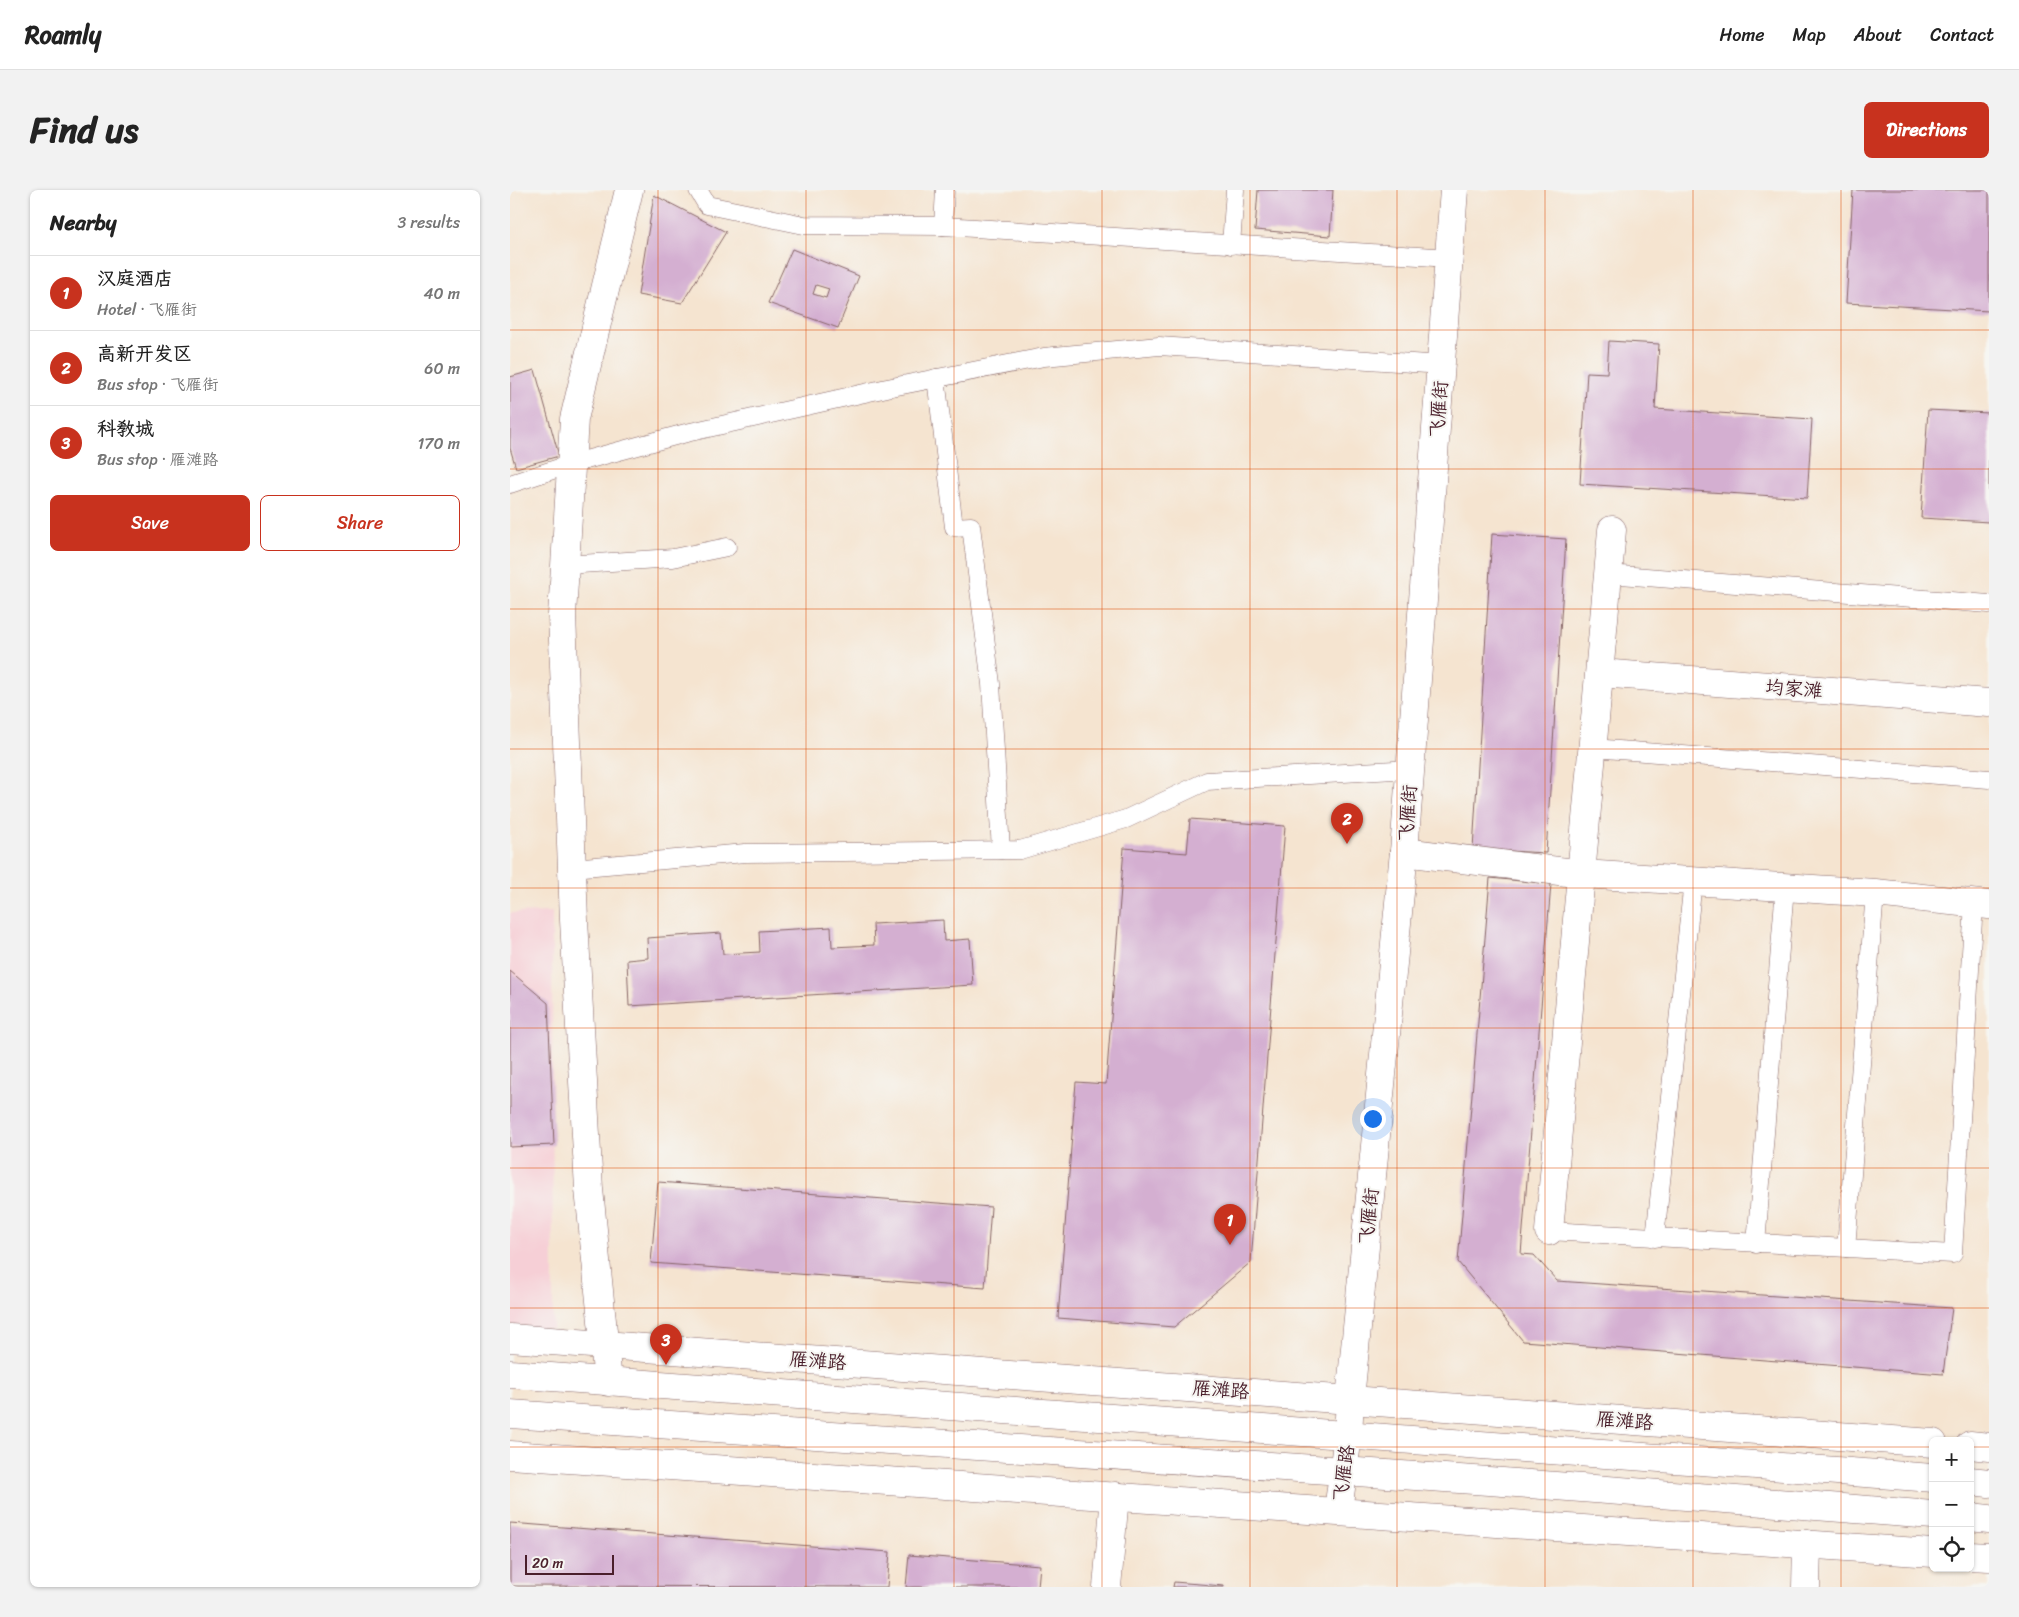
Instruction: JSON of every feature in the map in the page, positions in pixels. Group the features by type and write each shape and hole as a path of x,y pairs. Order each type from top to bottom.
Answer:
{"street":[{"path":"608,1382 589,1189 572,868 562,614 574,419 629,190"},
{"name":"飞雁街","path":"1348,1435 1404,852 1454,190"},
{"path":"1549,1231 1583,874 1612,530"},
{"name":"均家滩","path":"1600,673 1989,703"},
{"path":"1404,852 1583,874 1875,893 1984,909"},
{"name":"雁滩路","path":"510,1338 1929,1442"},
{"name":"雁滩路","path":"510,1374 1929,1478"},
{"path":"510,1414 1344,1471 1929,1514"},
{"name":"飞雁路","path":"1338,1511 1348,1435"},
{"path":"1974,1445 1989,1447"},
{"path":"510,1455 1929,1553"},
{"path":"1974,1481 1989,1483"},
{"path":"1107,1587 1116,1496"},
{"path":"1974,1517 1989,1519"},
{"path":"1806,1587 1808,1544"},
{"path":"1974,1556 1989,1557"}],"lane":[{"path":"698,190 707,205 804,225 943,226 1450,258"},
{"path":"943,226 946,190"},
{"path":"1231,245 1235,190"},
{"path":"510,484 571,464 695,431 936,378 1044,357 1159,346 1442,365"},
{"path":"936,378 954,527 971,526 991,684 1001,850"},
{"path":"565,565 673,558 727,546"},
{"path":"1608,574 1989,604"},
{"path":"1594,748 1989,779"},
{"path":"572,868 745,853 1020,850 1126,820 1207,782 1410,769"},
{"path":"1655,1238 1693,881"},
{"path":"1756,1244 1785,887"},
{"path":"1846,1248 1875,893"},
{"path":"1549,1231 1952,1254 1984,909"}],"shaded area":[{"path":"552,912 553,1329 510,1325 510,913"}],"building":[{"path":"1258,190 1333,190 1330,236 1255,230"},
{"path":"1853,190 1989,190 1989,311 1846,303"},
{"path":"654,195 726,232 682,303 638,295"},
{"path":"792,249 859,276 838,328 768,303","holes":["816,285 829,289 826,298 813,294"]},
{"path":"1609,341 1659,344 1655,409 1812,419 1807,498 1580,484 1587,372 1607,373"},
{"path":"535,370 559,456 516,468 510,448 510,377"},
{"path":"1928,410 1989,413 1989,522 1921,518"},
{"path":"1492,534 1566,539 1546,853 1473,849"},
{"path":"1190,819 1285,826 1251,1262 1174,1327 1058,1318 1076,1082 1106,1084 1124,848 1187,853"},
{"path":"1490,878 1551,884 1521,1254 1534,1255 1557,1281 1952,1308 1943,1374 1523,1341 1458,1262"},
{"path":"943,920 944,941 970,939 973,985 629,1006 627,960 648,958 647,938 721,933 723,954 760,952 759,931 831,927 832,947 874,945 873,924"},
{"path":"510,971 548,1003 554,1145 510,1147"},
{"path":"658,1182 991,1207 985,1288 651,1263"},
{"path":"510,1523 890,1552 887,1587 510,1586"},
{"path":"909,1555 1040,1565 1038,1587 906,1587"},
{"path":"1174,1582 1224,1586 1224,1587 1173,1587"}],"place":[{"name":"高新开发区","path":"1347,844"},
{"name":"汉庭酒店","path":"1230,1245"},
{"name":"科教城","path":"666,1365"}]}
